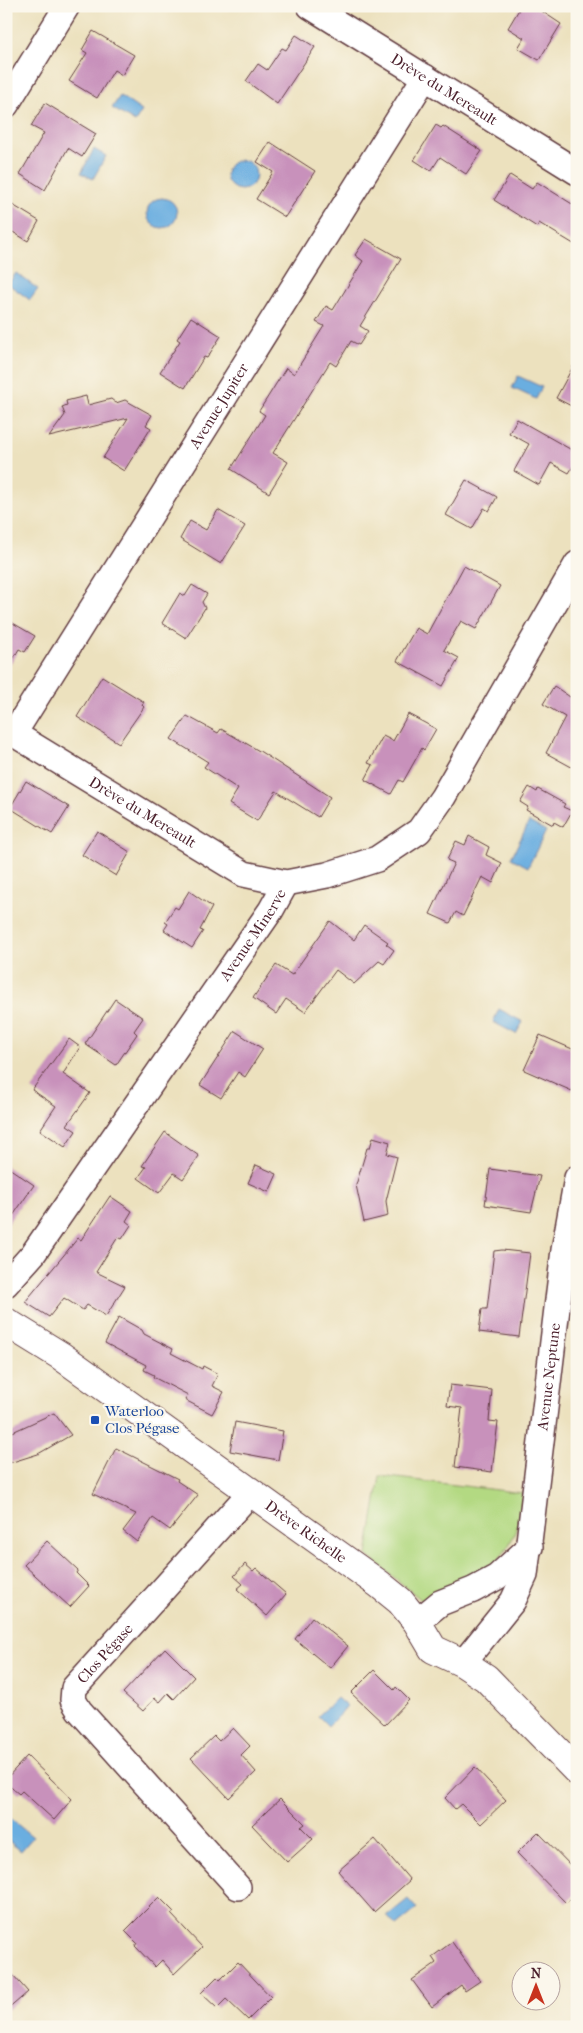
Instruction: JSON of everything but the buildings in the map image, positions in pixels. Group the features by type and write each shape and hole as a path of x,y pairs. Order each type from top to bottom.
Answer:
{"street":[{"path":"6,105 67,6"},
{"name":"Drève du Mereault","path":"310,6 577,172"},
{"name":"Avenue Jupiter","path":"10,731 425,78"},
{"name":"Avenue Minerve","path":"6,1284 33,1254 271,910 286,883 327,875 376,859 419,831 443,797 577,564"},
{"name":"Drève du Mereault","path":"10,731 244,874 286,883"},
{"name":"Avenue Neptune","path":"463,1663 513,1601 525,1575 570,1251 577,1178"},
{"name":"Drève Richelle","path":"6,1322 61,1356 379,1584 400,1601 417,1622 432,1650 463,1663 486,1678 577,1771"},
{"name":"Clos Pégase","path":"238,1887 79,1710 73,1700 74,1688 250,1493"},
{"path":"417,1622 440,1603 473,1590 497,1577 530,1548"}],"green space":[{"path":"380,1476 523,1493 520,1517 512,1540 499,1559 490,1567 424,1602 367,1555"}],"water":[{"path":"120,96 142,111 135,122 112,108"},
{"path":"94,149 106,156 93,179 81,173"},
{"path":"241,160 247,161 255,169 255,181 247,189 241,190 235,189 227,181 226,175 227,169 235,161"},
{"path":"162,198 168,199 176,207 176,219 168,227 162,228 156,227 148,219 147,213 148,207 156,199"},
{"path":"16,273 38,289 30,300 8,284"},
{"path":"518,376 542,387 536,399 512,388"},
{"path":"529,822 546,831 528,867 511,858"},
{"path":"499,1009 523,1022 516,1034 493,1022"},
{"path":"337,1698 347,1707 328,1726 318,1716"},
{"path":"7,1816 33,1837 21,1851 6,1839"},
{"path":"408,1899 417,1909 396,1926 387,1916"}],"place":[{"name":"Waterloo Clos Pégase","path":"95,1420"}]}
